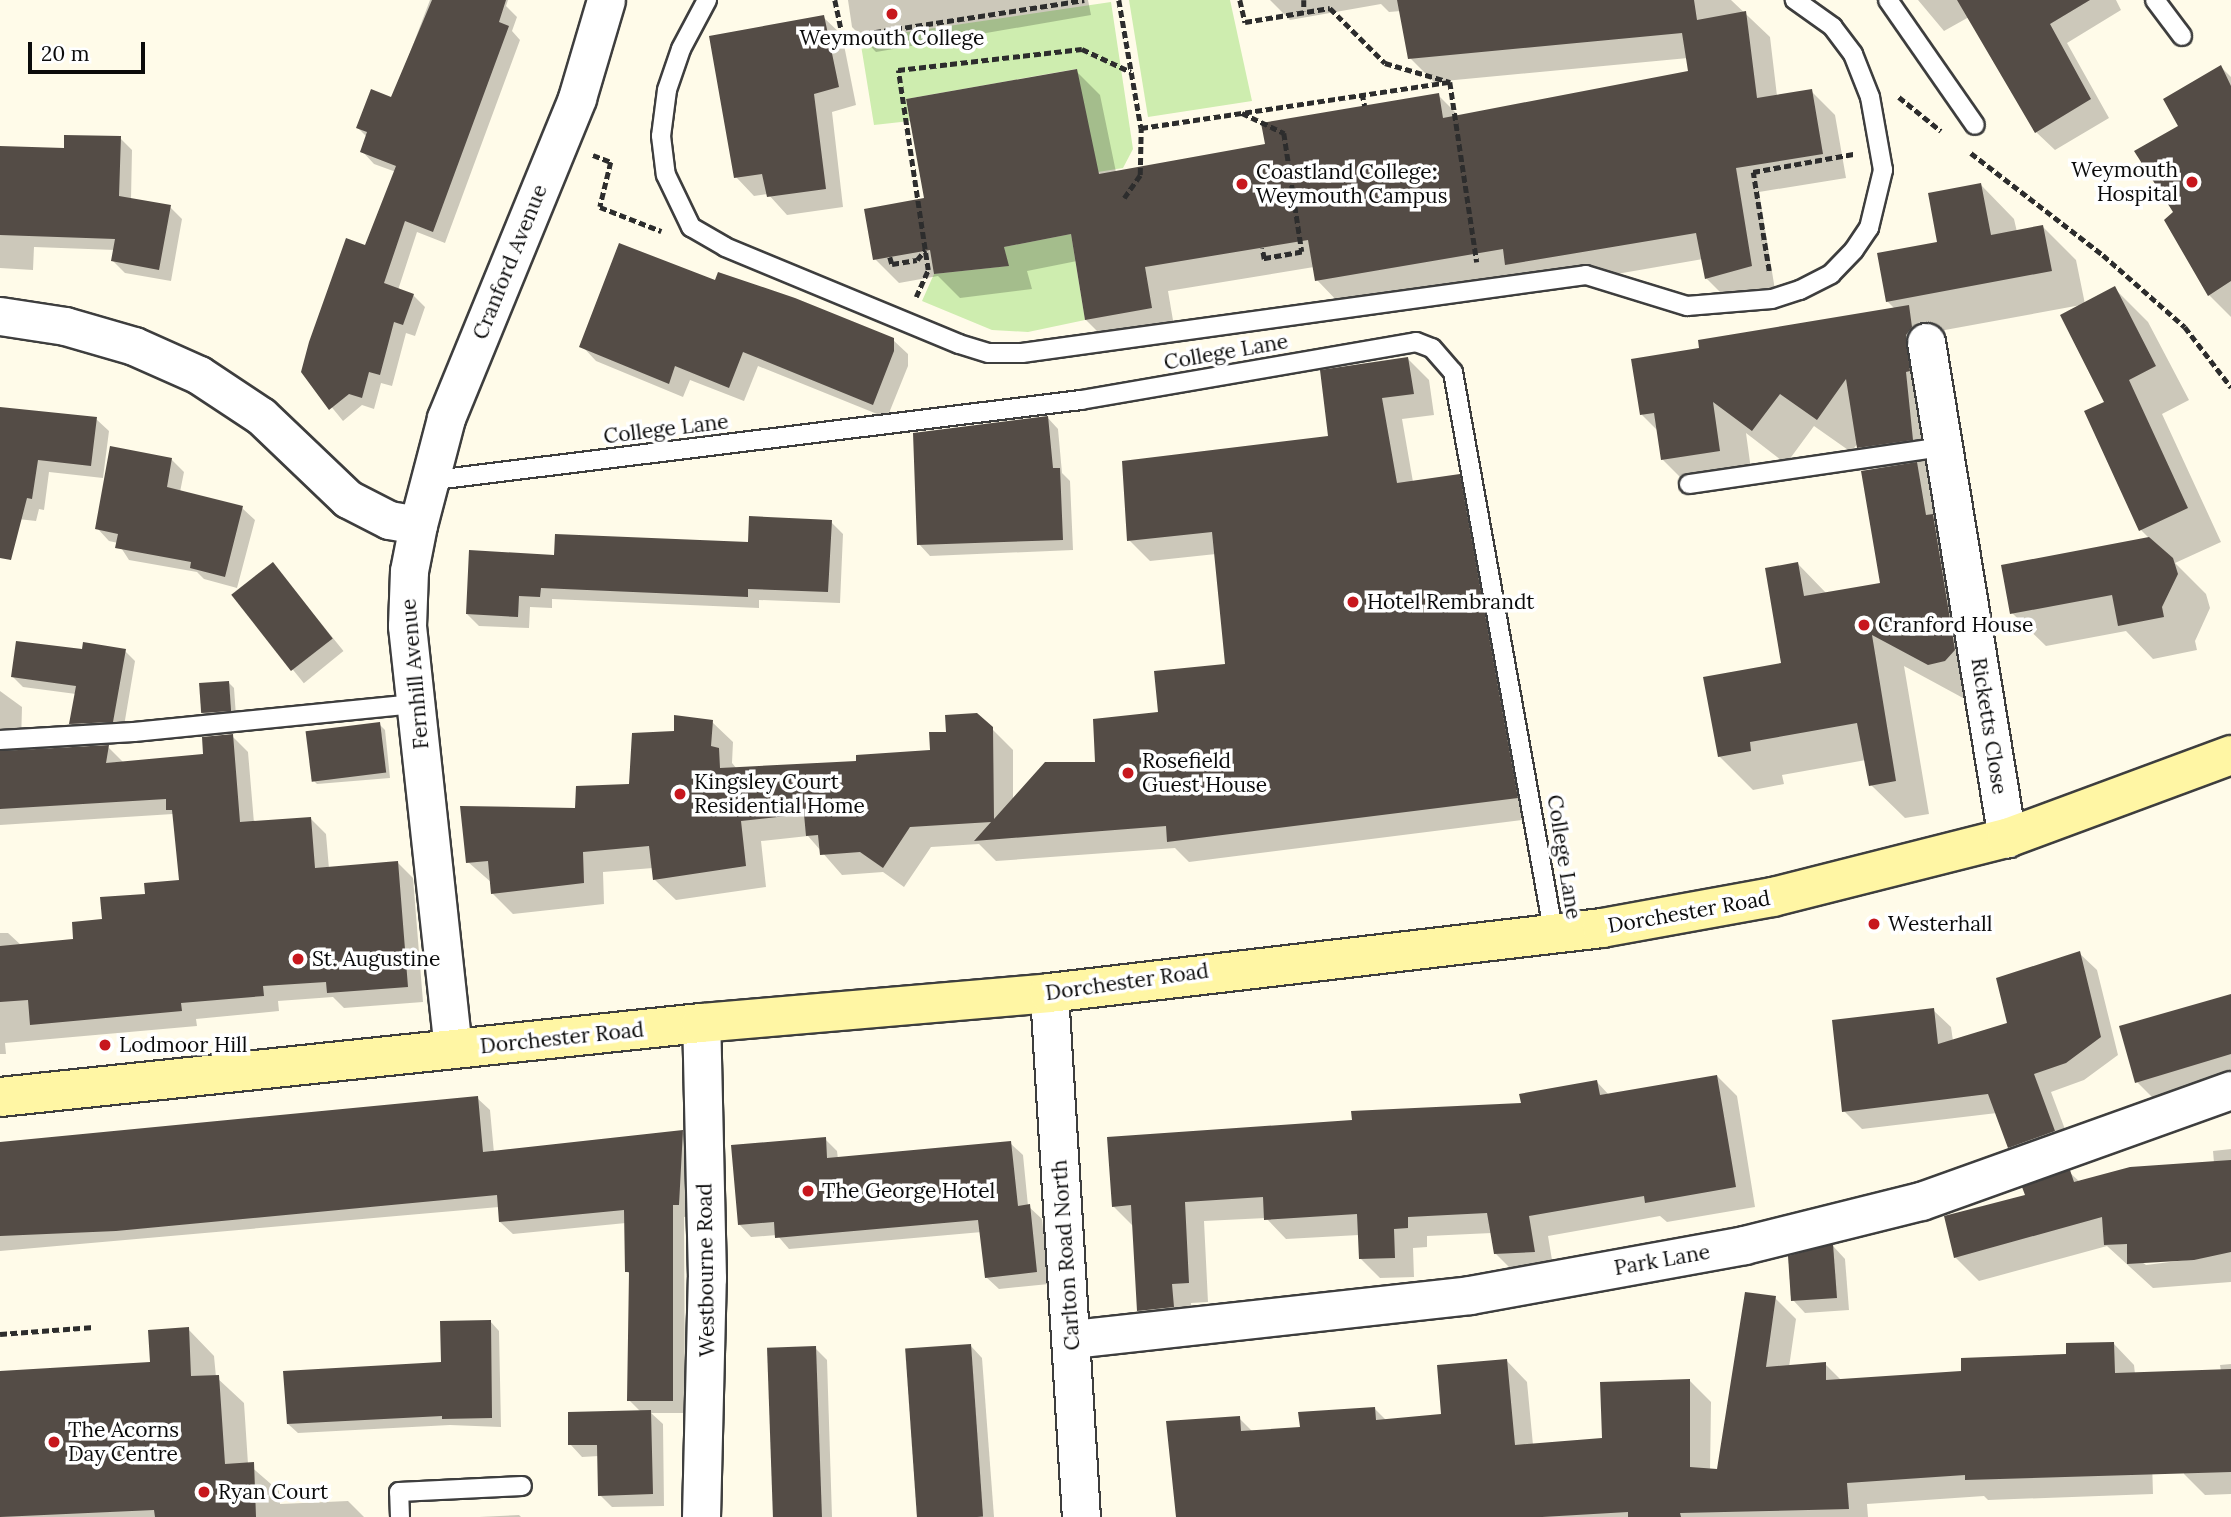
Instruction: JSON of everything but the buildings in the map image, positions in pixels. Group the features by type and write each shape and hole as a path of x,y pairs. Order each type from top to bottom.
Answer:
{"main road":[{"name":"Dorchester Road","path":"0,1097 701,1023 1049,993 1223,970 1554,935 1773,897 2007,838 2231,755"}],"street":[{"name":"Cranford Avenue","path":"418,525 427,481 446,418 560,142 606,0"},
{"path":"0,316 76,329 134,346 199,374 261,416 348,499 389,520 418,525"},
{"name":"Ricketts Close","path":"1926,342 2007,838"},
{"name":"Fernhill Avenue","path":"418,525 409,571 407,626 453,1049"},
{"name":"Carlton Road North","path":"1049,993 1081,1517"},
{"name":"Westbourne Road","path":"701,1023 707,1279 701,1517"},
{"name":"Park Lane","path":"1072,1339 1470,1295 1744,1245 1921,1201 2231,1090"}],"lane":[{"path":"706,0 681,49 667,90 660,136 666,176 691,228 725,247 989,353 1022,354 1586,275 1687,306 1772,299 1830,274 1869,228 1883,170 1879,137 1870,97 1853,54 1833,27 1795,0"},
{"path":"1888,0 1975,125"},
{"path":"2155,0 2182,36"},
{"name":"College Lane","path":"427,481 1081,400 1416,342 1432,348 1453,372 1554,935"},
{"path":"1689,484 1944,447"},
{"path":"0,740 134,733 416,704"},
{"path":"400,1517 399,1492 522,1486"}],"path":[{"path":"835,0 843,37 1084,0"},
{"path":"1119,0 1141,128 1140,175 1124,198"},
{"path":"1240,0 1245,22 1330,8 1385,63 1450,82"},
{"path":"1304,0 1304,11"},
{"path":"913,303 928,270 898,70 1082,49 1131,72"},
{"path":"1141,128 1450,82"},
{"path":"1450,82 1477,262"},
{"path":"1362,93 1365,106"},
{"path":"1894,93 1950,137"},
{"path":"1241,112 1284,133 1302,252 1264,259 1262,248"},
{"path":"1769,272 1753,172 1858,153 1879,137"},
{"path":"560,142 611,162 600,207 666,233"},
{"path":"1961,146 2103,255 2185,327 2231,387"},
{"path":"890,257 892,264 917,260 925,249"},
{"path":"0,1334 94,1327"}],"green space":[{"path":"1129,0 1230,0 1252,101 1148,117"},
{"path":"1111,2 1133,149 1123,168 1098,172 1076,69 906,99 910,121 874,125 860,39"},
{"path":"1071,234 1085,320 1028,332 992,330 922,301 934,274 1008,266 1004,247"}],"place":[{"name":"Weymouth College","path":"892,14"},
{"name":"Weymouth Hospital","path":"2192,182"},
{"name":"Coastland College: Weymouth Campus","path":"1242,184"},
{"name":"Hotel Rembrandt","path":"1353,602"},
{"name":"Cranford House","path":"1864,625"},
{"name":"Rosefield Guest House","path":"1128,773"},
{"name":"Kingsley Court Residential Home","path":"680,794"},
{"name":"Westerhall","path":"1874,924"},
{"name":"St. Augustine","path":"298,959"},
{"name":"Lodmoor Hill","path":"105,1045"},
{"name":"The George Hotel","path":"808,1191"},
{"name":"The Acorns Day Centre","path":"54,1442"},
{"name":"Ryan Court","path":"204,1492"}]}
